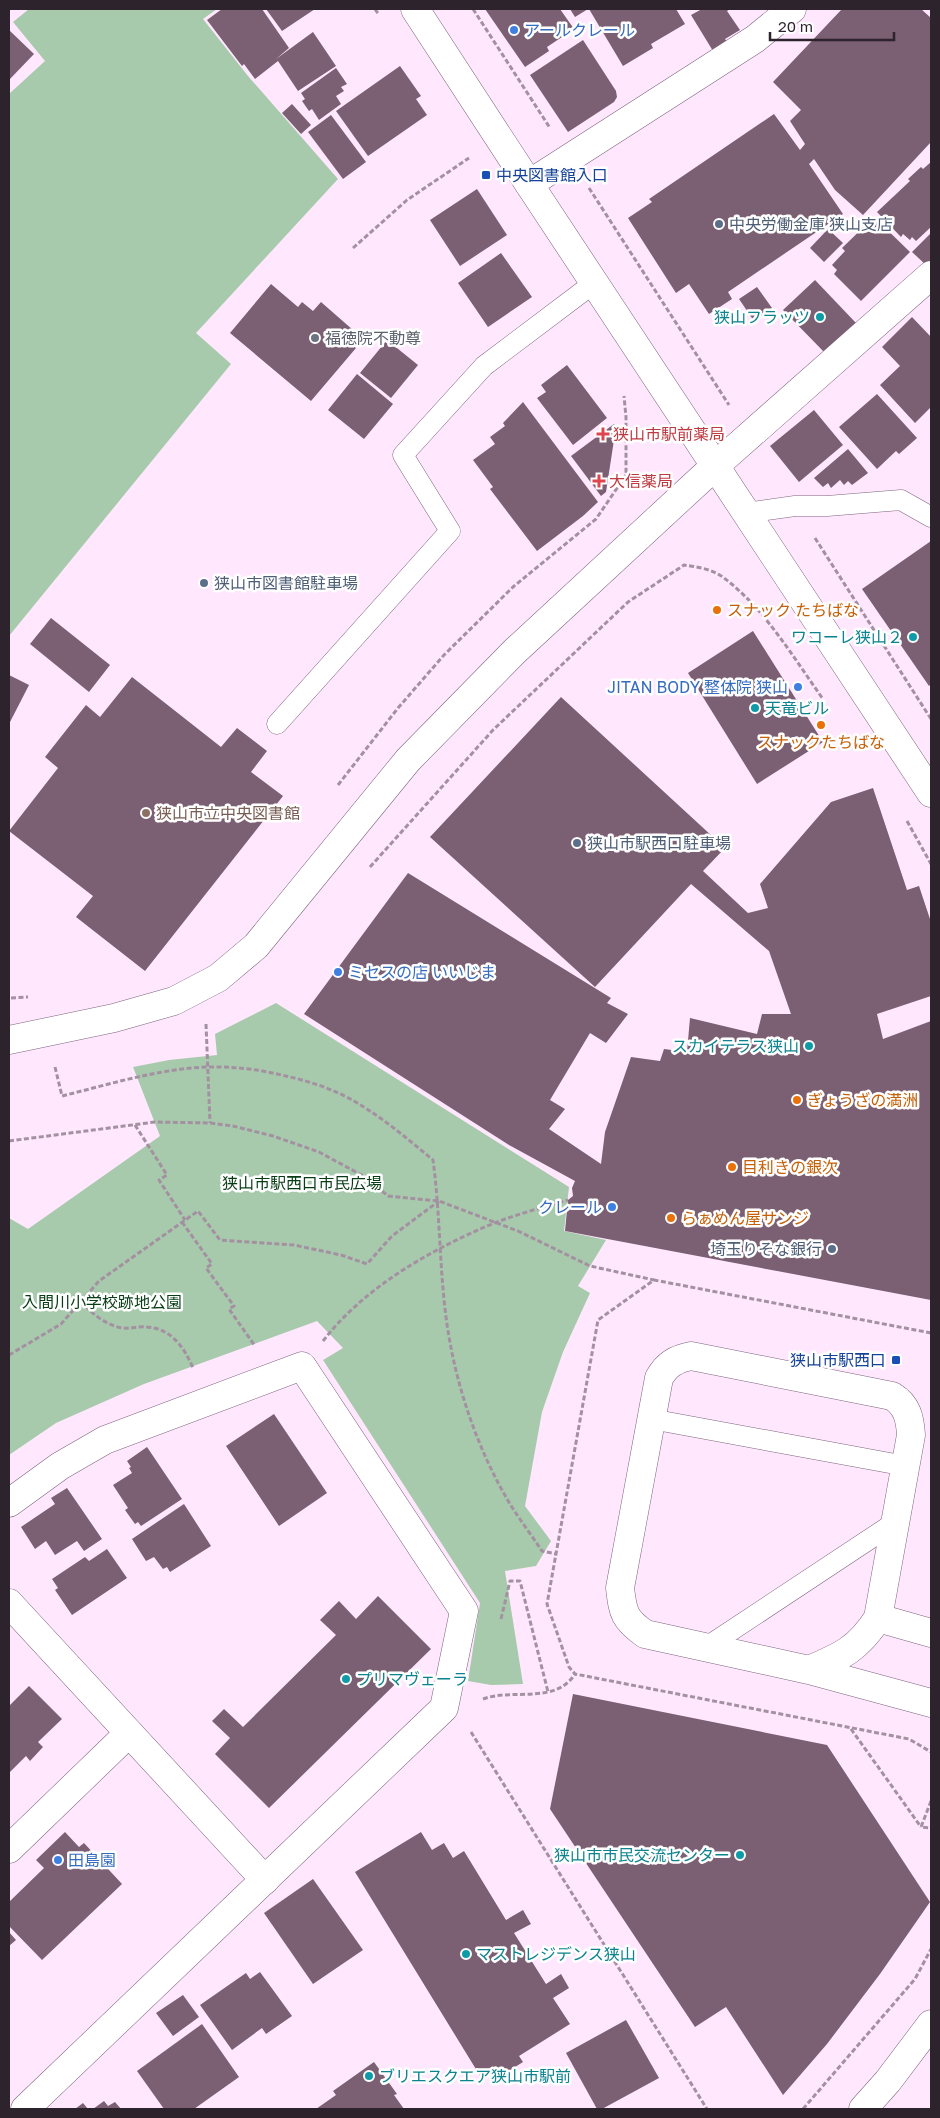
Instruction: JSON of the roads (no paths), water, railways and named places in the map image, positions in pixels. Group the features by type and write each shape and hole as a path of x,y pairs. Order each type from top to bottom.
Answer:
{"street":[{"path":"415,9 594,284 931,793"},
{"path":"529,184 755,39 792,9"},
{"path":"9,1040 114,1018 174,1001 218,978 256,946 408,760 515,651 715,466 931,275"},
{"path":"809,1670 840,1657 865,1637 878,1618 911,1435 910,1417 901,1402 892,1396 692,1356 678,1359 664,1368 659,1378 651,1420 620,1588 622,1608 629,1623 645,1634 809,1670 931,1703"},
{"path":"9,1503 60,1466 105,1440 302,1366 464,1611 453,1713 265,1880 25,2109"},
{"path":"9,1603 265,1880"},
{"path":"878,1618 931,1633"},
{"path":"9,1849 129,1733"},
{"path":"863,2109 888,2081 931,2024"}],"lane":[{"path":"277,724 450,531 403,455 484,366 594,284"},
{"path":"746,513 795,506 827,506 901,500 931,516"},
{"path":"651,1420 906,1466"},
{"path":"706,1648 897,1521"}],"place":[{"name":"アールクレール","path":"514,30"},
{"name":"中央図書館入口","path":"486,175"},
{"name":"中央労働金庫 狭山支店","path":"719,224"},
{"name":"狭山フラッツ","path":"820,317"},
{"name":"福徳院不動尊","path":"315,338"},
{"name":"狭山市駅前薬局","path":"603,434"},
{"name":"大信薬局","path":"599,481"},
{"name":"狭山市図書館駐車場","path":"204,583"},
{"name":"スナック たちばな","path":"717,610"},
{"name":"ワコーレ狭山２","path":"913,637"},
{"name":"JITAN BODY 整体院 狭山","path":"798,687"},
{"name":"天竜ビル","path":"755,708"},
{"name":"スナックたちばな","path":"821,725"},
{"name":"狭山市立中央図書館","path":"146,813"},
{"name":"狭山市駅西口駐車場","path":"577,843"},
{"name":"ミセスの店 いいじま","path":"338,972"},
{"name":"スカイテラス狭山","path":"809,1046"},
{"name":"ぎょうざの満洲","path":"797,1100"},
{"name":"目利きの銀次","path":"732,1167"},
{"name":"クレール","path":"612,1207"},
{"name":"らぁめん屋サンジ","path":"671,1218"},
{"name":"埼玉りそな銀行","path":"832,1249"},
{"name":"狭山市駅西口","path":"896,1360"},
{"name":"プリマヴェーラ","path":"346,1679"},
{"name":"狭山市市民交流センター","path":"740,1855"},
{"name":"田島園","path":"58,1860"},
{"name":"マストレジデンス狭山","path":"466,1954"},
{"name":"ブリエスクエア狭山市駅前","path":"369,2076"}],"park label":[{"name":"狭山市駅西口市民広場","path":"302,1183"},
{"name":"入間川小学校跡地公園","path":"102,1302"}]}
